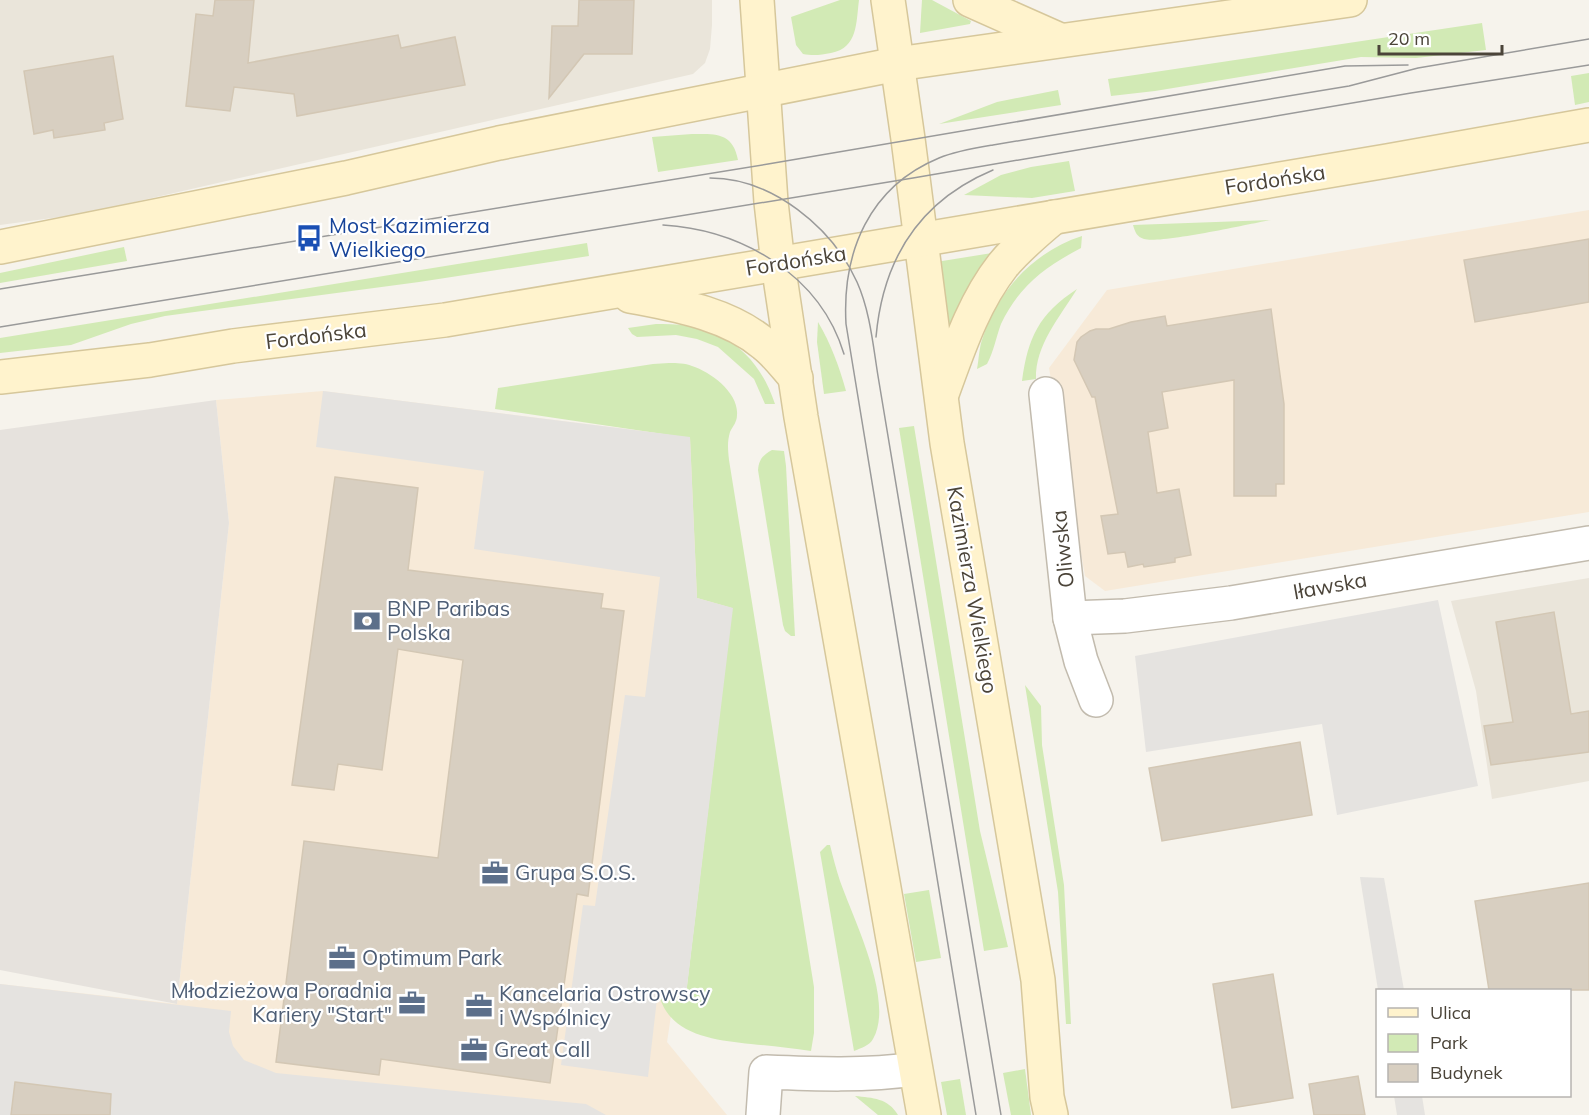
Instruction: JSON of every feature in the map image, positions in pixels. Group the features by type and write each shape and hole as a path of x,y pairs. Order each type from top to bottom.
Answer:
{"main road":[{"path":"757,0 762,91 778,264 924,1115"},
{"name":"Kazimierza Wielkiego","path":"888,0 947,443 1038,980 1051,1115"},
{"path":"970,0 1060,40"},
{"path":"0,247 346,178 499,143 897,64 1350,0"},
{"name":"Fordońska","path":"0,377 150,360 233,346 445,320 1589,125"},
{"path":"941,395 983,295 1004,265 1027,240 1054,217"},
{"path":"610,292 713,315 765,344 796,378"}],"street":[{"name":"Oliwska","path":"1046,394 1070,618 1081,661 1096,700"},
{"name":"Iławska","path":"1070,618 1125,616 1231,603 1589,543"},
{"path":"763,1115 766,1072 830,1075 891,1073 915,1069"}],"shaded area":[{"path":"0,0 712,0 712,25 710,49 705,63 693,74 82,214 0,225"},
{"path":"1589,210 1589,512 1105,591 1085,576 1049,368 1107,290"},
{"path":"323,391 690,437 733,608 667,1042 727,1115 0,1115 0,984 177,1004 229,523 216,400"},
{"path":"323,391 690,437 697,598 733,608 686,995 658,990 648,1077 561,1065 583,905 595,906 625,695 645,697 660,577 474,549 484,471 316,447"},
{"path":"216,400 229,523 177,1004 0,970 0,430"},
{"path":"1589,578 1589,781 1492,799 1476,691 1451,601"},
{"path":"1438,600 1478,786 1337,815 1322,724 1146,752 1135,656"},
{"path":"1360,877 1384,878 1404,989 1378,989"},
{"path":"0,984 231,1011 229,1032 233,1046 244,1060 276,1073 586,1104 606,1115 0,1115"},
{"path":"1394,1097 1422,1097 1425,1115 1397,1115"}],"green space":[{"path":"840,0 859,0 856,26 851,40 840,50 831,53 803,54 796,45 791,17"},
{"path":"922,0 932,0 971,21 970,24 920,33"},
{"path":"1482,23 1486,50 1416,58 1361,57 1155,91 1111,96 1108,79"},
{"path":"1589,73 1589,102 1575,105 1571,76"},
{"path":"1058,90 1061,105 939,124 997,102"},
{"path":"692,134 722,136 732,144 738,160 658,172 652,137"},
{"path":"1069,161 1075,191 1032,198 964,195 1001,175"},
{"path":"1271,220 1153,240 1140,237 1133,225"},
{"path":"1082,236 1081,248 1045,270 1016,299 1001,324 987,364 977,369 982,341 990,320 998,304 1020,274 1049,252"},
{"path":"587,243 589,256 419,282 165,316 131,324 71,345 0,353 0,338"},
{"path":"124,247 127,261 0,283 0,273"},
{"path":"992,253 949,333 936,262"},
{"path":"1077,289 1044,343 1036,379 1022,381 1032,339 1044,317"},
{"path":"818,322 834,355 846,391 824,394 817,342"},
{"path":"656,324 697,328 715,333 730,342 745,353 757,367 775,404 765,404 754,379 718,347 697,339 676,335 637,337 628,328"},
{"path":"669,363 687,364 715,378 729,391 736,407 736,420 728,439 729,460 814,987 814,1033 811,1051 722,1040 693,1032 681,1026 671,1017 663,1005 658,990 686,994 732,608 697,598 690,438 495,409 498,388"},
{"path":"914,426 980,831 1008,947 984,951 899,428"},
{"path":"772,450 784,451 786,466 795,636 785,631 783,625 758,470 762,458"},
{"path":"1025,685 1041,706 1042,745 1064,885 1071,1024 1066,1024 1058,892"},
{"path":"830,845 840,881 870,960 879,1003 878,1023 873,1039 867,1045 854,1051 820,852"},
{"path":"929,890 941,958 916,962 904,894"},
{"path":"1025,1069 1031,1115 1011,1115 1003,1073"},
{"path":"960,1079 966,1115 947,1115 941,1082"},
{"path":"855,1096 885,1102 898,1115 878,1115"}],"building":[{"path":"215,0 254,0 248,63 398,35 401,48 455,37 465,85 297,116 294,94 234,87 230,111 186,106 196,14 213,16"},
{"path":"579,0 634,0 632,54 584,54 549,98 552,26 578,26"},
{"path":"113,56 123,119 104,123 105,130 54,138 53,130 34,134 24,71"},
{"path":"1589,239 1589,302 1475,322 1464,260"},
{"path":"1271,309 1284,404 1284,484 1276,484 1276,496 1234,496 1234,380 1162,392 1168,428 1148,432 1157,493 1179,489 1191,555 1175,558 1175,562 1128,567 1125,552 1108,554 1101,516 1118,514 1095,397 1092,397 1074,360 1077,342 1081,337 1096,329 1109,329 1131,322 1165,316 1167,326"},
{"path":"335,477 418,488 408,570 603,594 601,608 624,611 588,896 577,894 550,1083 381,1059 379,1075 276,1062 304,841 438,858 463,660 398,649 382,770 338,764 334,790 292,785"},
{"path":"1554,612 1571,714 1589,711 1589,752 1491,765 1484,726 1513,722 1496,622"},
{"path":"1300,742 1312,815 1162,841 1149,768"},
{"path":"1589,883 1589,990 1489,989 1475,901"},
{"path":"1273,974 1293,1098 1232,1108 1213,984"},
{"path":"1358,1076 1365,1115 1314,1115 1309,1084"},
{"path":"15,1082 111,1094 110,1115 11,1115"}],"tram line":[{"path":"976,1115 846,324 849,272 855,247 865,225 878,204 894,186 939,158 959,152 1349,86 1418,68 1589,39"},
{"path":"0,289 768,164 1345,66 1408,65"},
{"path":"0,327 1589,65"},
{"path":"876,337 887,282 909,236 944,198 993,170"},
{"path":"710,178 733,180 756,187 777,196 797,209 816,225 846,262 857,282 865,305 873,340 1001,1115"},
{"path":"663,225 722,236 749,247 774,262 797,280 817,301 833,326 844,354"}],"place":[{"name":"Most Kazimierza Wielkiego","path":"309,238"},
{"name":"BNP Paribas Polska","path":"367,621"},
{"name":"Grupa S.O.S.","path":"495,873"},
{"name":"Optimum Park","path":"342,958"},
{"name":"Młodzieżowa Poradnia Kariery \"Start\"","path":"412,1003"},
{"name":"Kancelaria Ostrowscy i Wspólnicy","path":"479,1006"},
{"name":"Great Call","path":"474,1050"}]}
